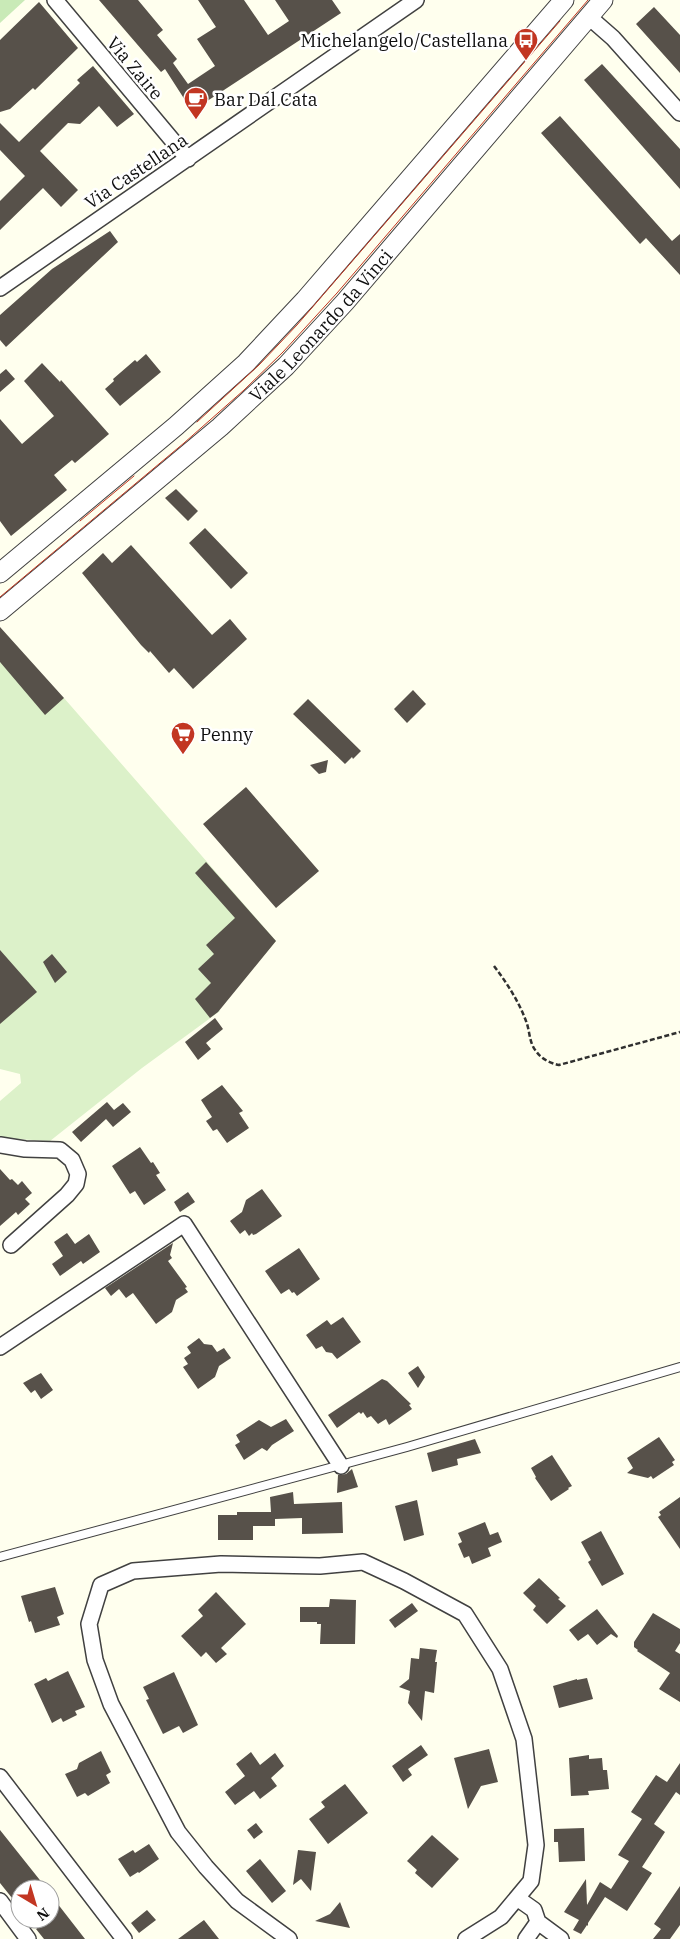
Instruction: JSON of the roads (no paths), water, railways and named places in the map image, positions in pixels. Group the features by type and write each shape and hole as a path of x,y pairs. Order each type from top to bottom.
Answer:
{"street":[{"name":"Via Zaire","path":"54,0 188,160"},
{"name":"Via Castellana","path":"0,288 188,160 416,0"},
{"name":"Viale Leonardo da Vinci","path":"0,573 108,483 246,363 276,332 564,0"},
{"name":"Viale Leonardo da Vinci","path":"0,611 220,427 286,366 345,302 603,0"},
{"path":"588,17 612,38 680,113"},
{"path":"468,111 491,130"},
{"path":"108,483 128,505"},
{"path":"0,1146 60,1150 72,1160 78,1174 76,1184 67,1195 11,1245"},
{"path":"0,1347 184,1224 341,1466"},
{"path":"289,1939 237,1901 178,1832 111,1704 95,1660 90,1624 101,1585 132,1571 221,1564 320,1566 363,1562 404,1581 465,1614 500,1669 524,1739 536,1845 531,1881 501,1917 466,1939"},
{"path":"0,1777 124,1939"},
{"path":"517,1898 534,1910 538,1922 561,1939"},
{"path":"0,1901 28,1939"},
{"path":"526,1939 538,1922"}],"lane":[{"path":"0,1557 341,1466 680,1367"}],"tram line":[{"path":"0,597 184,443 244,390 283,352 337,293 588,0"},
{"path":"197,422 259,365 297,325 560,21"},
{"path":"80,521 134,476"}],"place":[{"name":"Michelangelo/Castellana","path":"526,61"},
{"name":"Bar Dal Cata","path":"196,120"},
{"name":"Penny","path":"183,755"}]}
